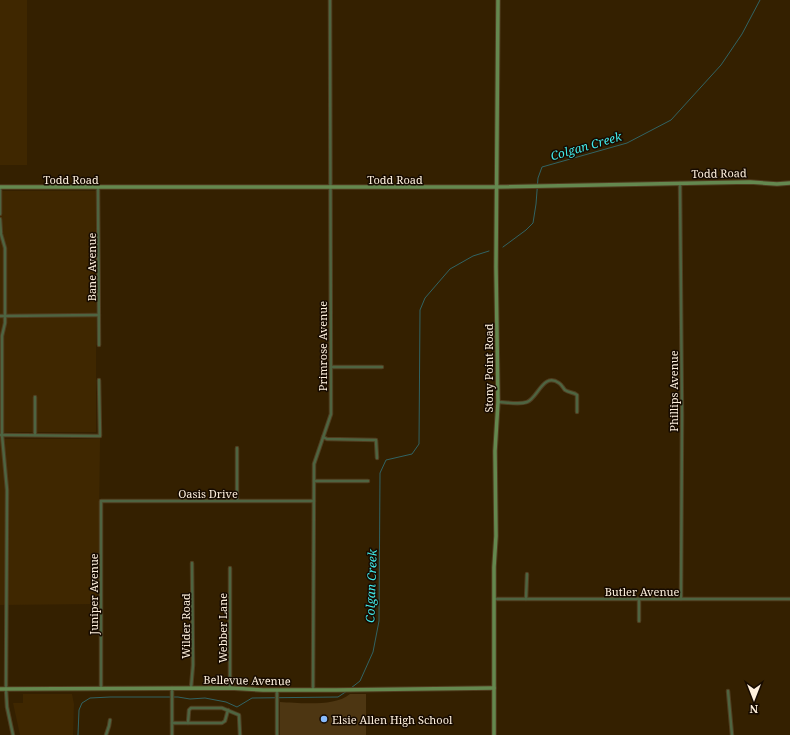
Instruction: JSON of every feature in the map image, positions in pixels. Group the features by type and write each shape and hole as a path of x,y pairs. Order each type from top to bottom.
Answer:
{"main road":[{"name":"Stony Point Road","path":"494,735 494,567 498,402 496,267 498,0"},
{"name":"Todd Road","path":"0,187 535,187 680,183 790,183"},
{"name":"Bellevue Avenue","path":"0,689 230,688 343,690 494,688"}],"street":[{"name":"Primrose Avenue","path":"312,690 314,464 331,414 330,0"},
{"name":"Phillips Avenue","path":"680,183 682,415 681,599"},
{"path":"0,187 0,214"},
{"name":"Bane Avenue","path":"98,188 99,345"},
{"path":"0,219 1,234 5,248 5,323 2,336 1,436 7,490 6,689 7,708 13,735"},
{"path":"0,316 99,315"},
{"path":"331,367 382,367"},
{"path":"1,436 100,436 99,380"},
{"path":"498,402 526,402 533,397 544,383 548,381 555,381 561,384 565,390 577,395 577,412"},
{"path":"35,397 35,435"},
{"path":"323,437 327,439 376,440 377,458"},
{"path":"237,500 238,448"},
{"path":"314,481 368,481"},
{"name":"Oasis Drive","path":"101,501 314,501"},
{"name":"Juniper Avenue","path":"101,501 101,688"},
{"name":"Wilder Road","path":"191,688 193,665 192,563"},
{"name":"Webber Lane","path":"230,568 230,688"},
{"path":"526,599 527,574"},
{"name":"Butler Avenue","path":"494,599 790,599"},
{"path":"639,599 639,621"},
{"path":"172,688 172,735"},
{"path":"277,690 277,735"},
{"path":"728,691 732,735"},
{"path":"188,723 189,710 191,708 220,707 240,715 240,735"},
{"path":"172,723 222,723 225,721 228,710"},
{"path":"106,735 110,720"}],"shaded area":[{"path":"0,0 27,0 27,165 0,165"},
{"path":"0,191 96,191 96,432 0,432"},
{"path":"0,439 100,439 98,604 0,605"},
{"path":"23,694 72,694 74,704 73,735 20,735 13,703 23,703"},
{"name":"Elsie Allen High School","path":"350,694 366,694 366,735 280,735 280,702 326,703 343,698"}],"waterway":[{"name":"Colgan Creek","path":"503,247 533,223 538,178 542,167 627,143 671,120 721,65 742,34 760,0"},
{"name":"Colgan Creek","path":"351,688 360,681 373,652 379,621 380,473 386,460 412,454 419,444 420,310 425,298 450,269 473,256 489,251"},
{"name":"Colgan Creek","path":"78,735 79,710 82,703 90,698 205,698 226,702 237,707 252,698 338,697 347,691"}],"place":[{"name":"Elsie Allen High School","path":"324,719"}]}
